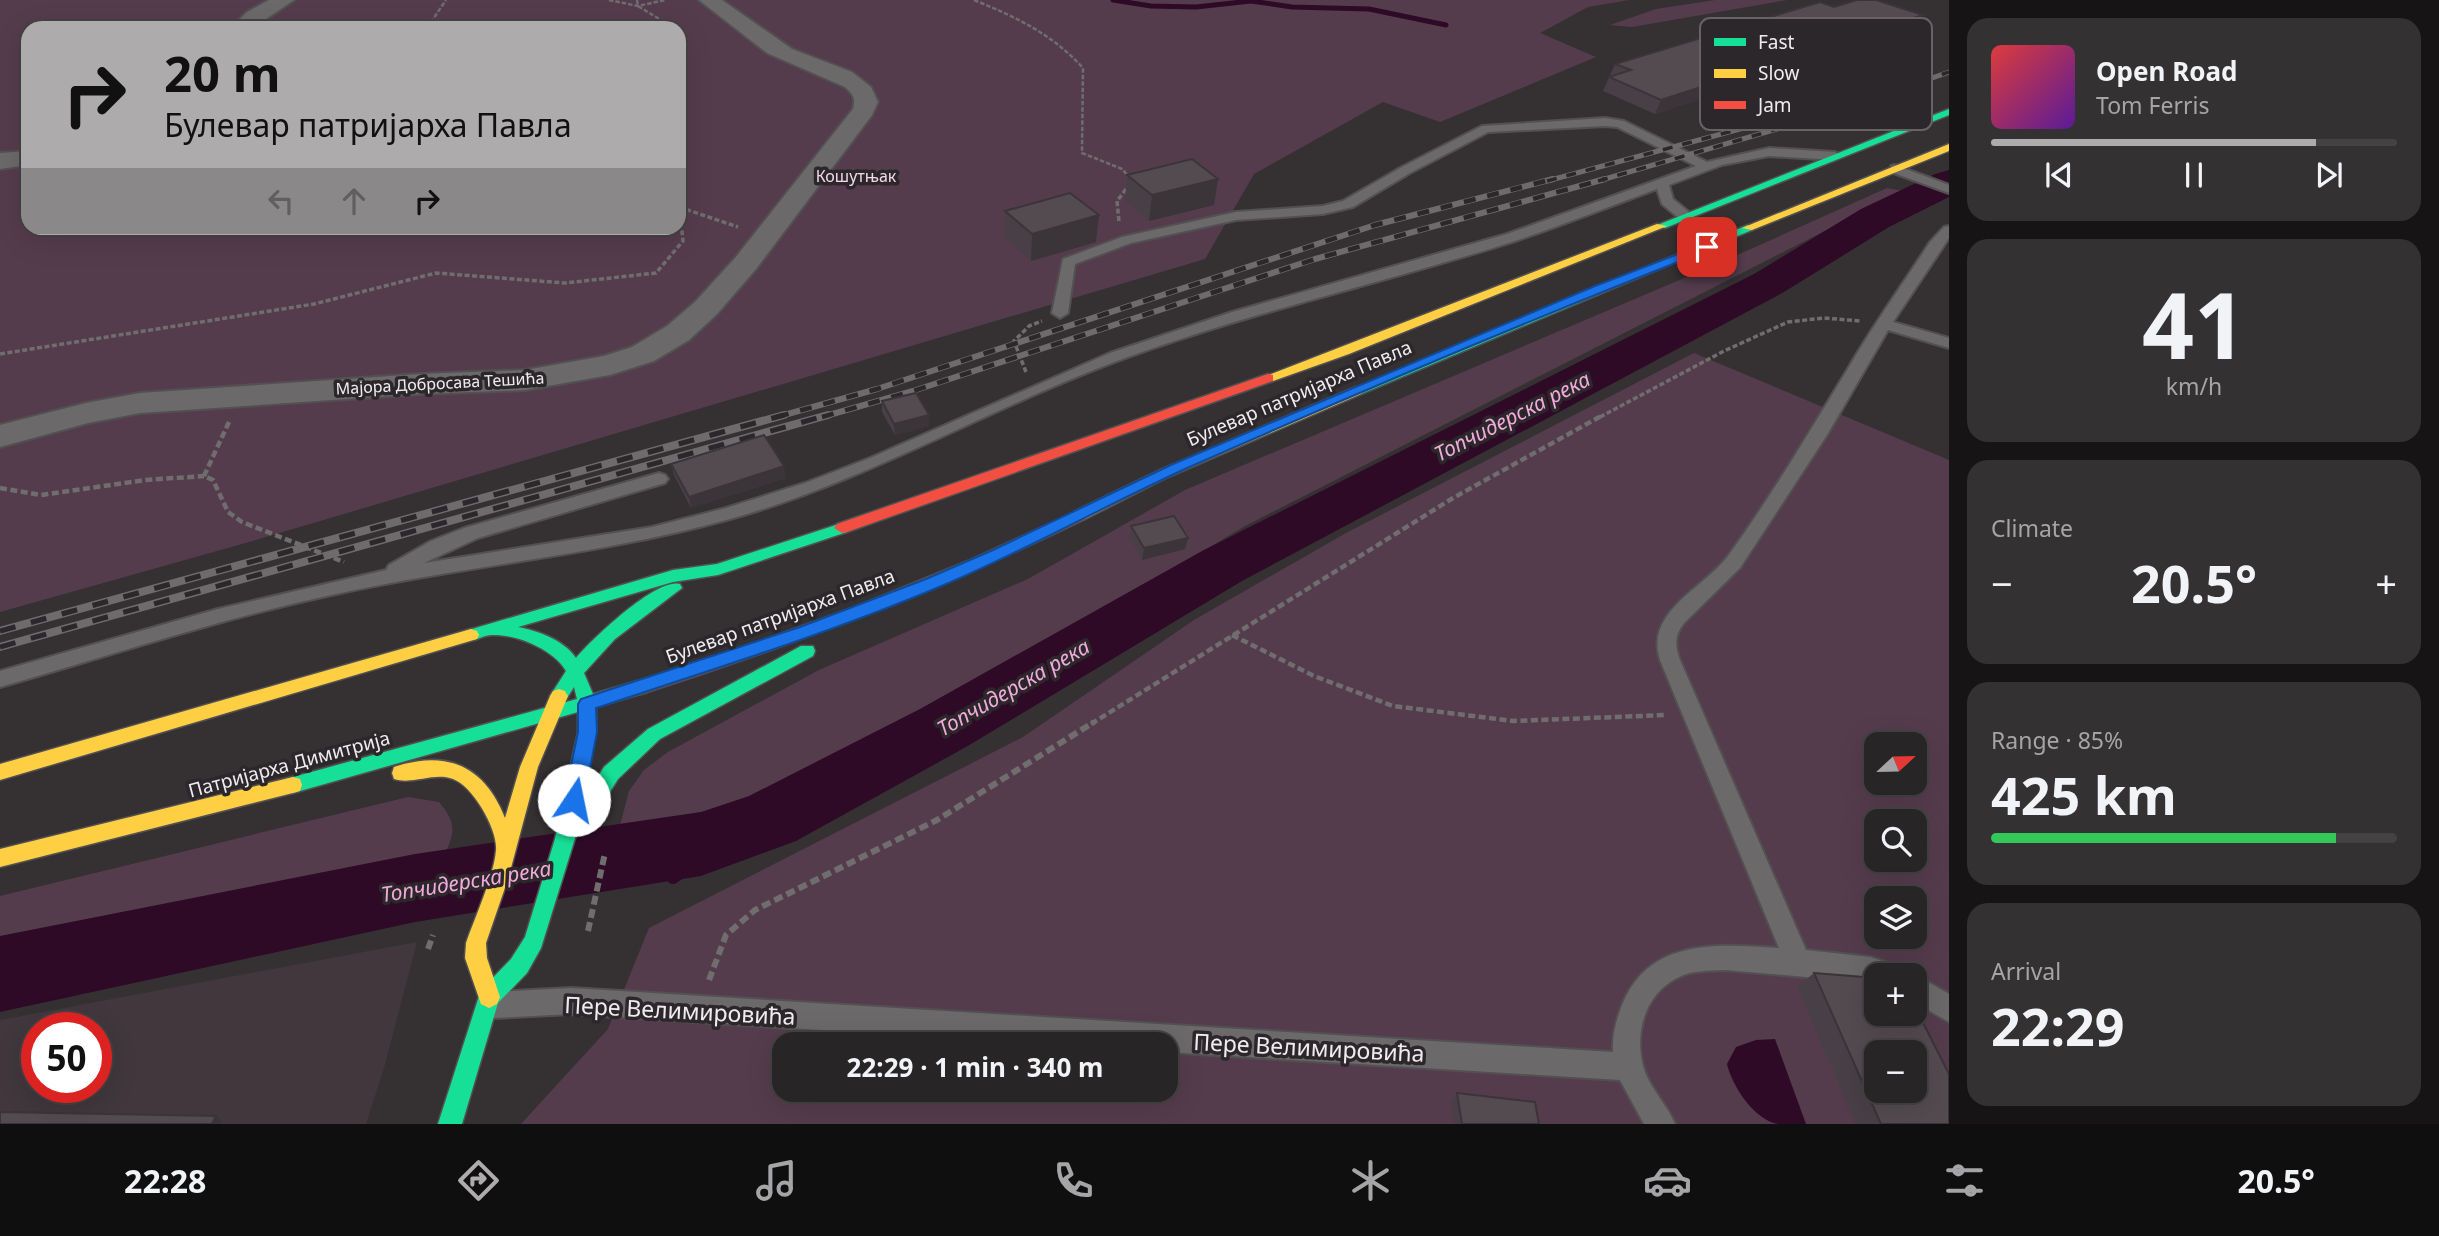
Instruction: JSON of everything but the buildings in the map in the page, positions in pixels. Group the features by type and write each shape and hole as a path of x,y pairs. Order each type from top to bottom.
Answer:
{"main road":[{"name":"Булевар патријарха Павла","path":"1932,118 1949,111"},
{"name":"Булевар патријарха Павла","path":"490,629 674,576 718,569 833,532 982,477 1334,355 1901,130"},
{"name":"Булевар патријарха Павла","path":"587,704 854,614 999,554 1129,489 1273,426 1588,293 1901,171 1949,146"},
{"path":"488,1001 476,958 476,943 535,751 550,714 575,671 612,631 650,601 718,569"},
{"path":"564,843 582,822 611,773 654,734 814,648 854,614"},
{"path":"0,772 490,629 530,636 554,647 567,658 575,671 587,704 587,732 564,843 534,941 519,966 488,1001 450,1124"},
{"name":"Патријарха Димитрија","path":"0,858 343,772 587,704"},
{"path":"343,772 412,773 446,769 463,773 482,789 489,800 505,852"}],"street":[{"path":"249,21 284,0"},
{"name":"Мајора Добросава Тешића","path":"0,436 86,413 140,403 250,394 525,380 610,365 643,354 688,325 730,281 864,110 866,99 863,92 846,78 785,55 709,0"},
{"path":"0,160 21,158"}],"lane":[{"path":"1060,313 1068,262 1127,240 1236,216 1323,210 1348,204 1406,170 1486,129 1605,122 1620,124 1706,166"},
{"path":"0,679 218,616 385,576 652,533 730,513 791,494 876,462 1116,356 1237,315 1512,237 1706,166 1769,152 1835,156"},
{"path":"1901,171 1949,189"},
{"path":"1662,183 1667,201 1685,216"},
{"path":"1798,962 1670,660 1667,632 1672,622 1717,582 1733,563 1818,435 1937,242 1949,230"},
{"path":"1884,324 1949,343"},
{"path":"385,576 438,546 471,533 659,479"},
{"path":"1661,1124 1644,1102 1628,1066 1626,1034 1632,1008 1644,987 1662,972 1681,963 1715,956 1864,968"},
{"path":"1927,995 1949,1009"},
{"name":"Пере Велимировића","path":"488,1001 571,1001 698,1011 1628,1066"}],"path":[{"path":"432,21 446,0"},
{"path":"609,0 638,6 663,21"},
{"path":"637,0 638,6"},
{"path":"638,6 665,0"},
{"path":"974,0 1025,20 1064,46 1083,68 1082,153 1122,169 1133,181 1118,193 1115,210 1127,240"},
{"path":"686,208 766,237"},
{"path":"0,354 314,304 436,274 565,283 656,273 683,241 682,235"},
{"path":"1028,394 1027,374 1014,341 1029,326 1060,313"},
{"path":"698,1011 726,935 755,909 937,820 1453,498 1724,351 1788,322 1824,318 1884,324"},
{"path":"204,476 217,451 223,430 250,394"},
{"path":"0,488 41,495 146,480 204,476 213,480 228,512 242,522 385,576"},
{"path":"1232,635 1314,676 1393,706 1513,721 1608,715 1692,714"},
{"path":"588,931 607,845"}],"shaded area":[{"path":"417,942 384,1068 366,1124 0,1124 0,1020 21,1016 21,1103 112,1103 112,1012 43,1012"},
{"path":"1775,1039 1806,1124 1778,1124 1761,1116 1745,1101 1730,1073 1727,1064 1736,1047 1756,1040"}],"green space":[{"name":"Кошутњак","path":"0,0 1629,0 1588,7 1540,33 1596,57 1440,122 1383,102 1254,174 1205,259 249,542 0,612"},
{"path":"1715,0 1787,0 1632,27 1610,25 1656,9"},
{"path":"1887,188 1903,191 1245,526 885,741 773,800 732,815 617,837 629,791 644,770 668,752 819,670 1028,579 1185,490 1715,265"},
{"path":"1694,353 1949,460 1949,1124 521,1124 608,1029 649,928 1023,737 1194,620 1346,533"},
{"path":"408,797 439,802 450,818 451,838 441,863 0,948 0,896"}],"waterway":[{"path":"1113,0 1151,6 1196,7 1251,1 1292,7 1369,9 1446,25"},
{"name":"Топчидерска река","path":"0,974 415,888 701,844 771,819 943,728 1222,566 1769,283 1875,218 1949,182"},
{"path":"673,878 746,828"}],"railway":[{"path":"1932,78 1949,72"},
{"path":"1547,181 1736,130"},
{"path":"1603,180 1774,130"},
{"path":"777,417 877,389 1375,225 1553,179"},
{"path":"822,417 913,391 1315,259 1603,180"},
{"path":"1598,181 1603,180"},
{"path":"0,631 784,415"},
{"path":"0,647 828,415"}],"traffic: fast":[{"path":"1932,119 1949,112"},
{"path":"1661,226 1904,130"},
{"path":"1356,391 1748,228"},
{"path":"471,635 673,576 718,569 842,528"},
{"path":"559,696 582,663 609,634 674,588"},
{"path":"450,1124 489,997 519,966 534,941 565,839 587,732 587,704 582,685 567,658 554,647 530,636 493,629"},
{"path":"577,827 611,773 654,734 807,651"},
{"path":"293,785 641,687"}],"traffic: slow":[{"path":"1748,228 1949,147"},
{"path":"1268,378 1344,351 1661,226"},
{"path":"1080,515 1163,474 1356,391"},
{"path":"0,772 471,635"},
{"path":"489,997 476,958 476,943 498,879 529,767 559,696"},
{"path":"401,773 445,769 470,778 486,797 506,847"},
{"path":"0,858 293,785"}],"traffic: jam":[{"path":"842,528 1268,378"},
{"path":"641,687 753,651 864,610 973,565 1080,515"}],"route":[{"path":"574,800 587,732 587,704 806,632 932,583 999,554 1178,467 1599,289 1707,247"}]}
